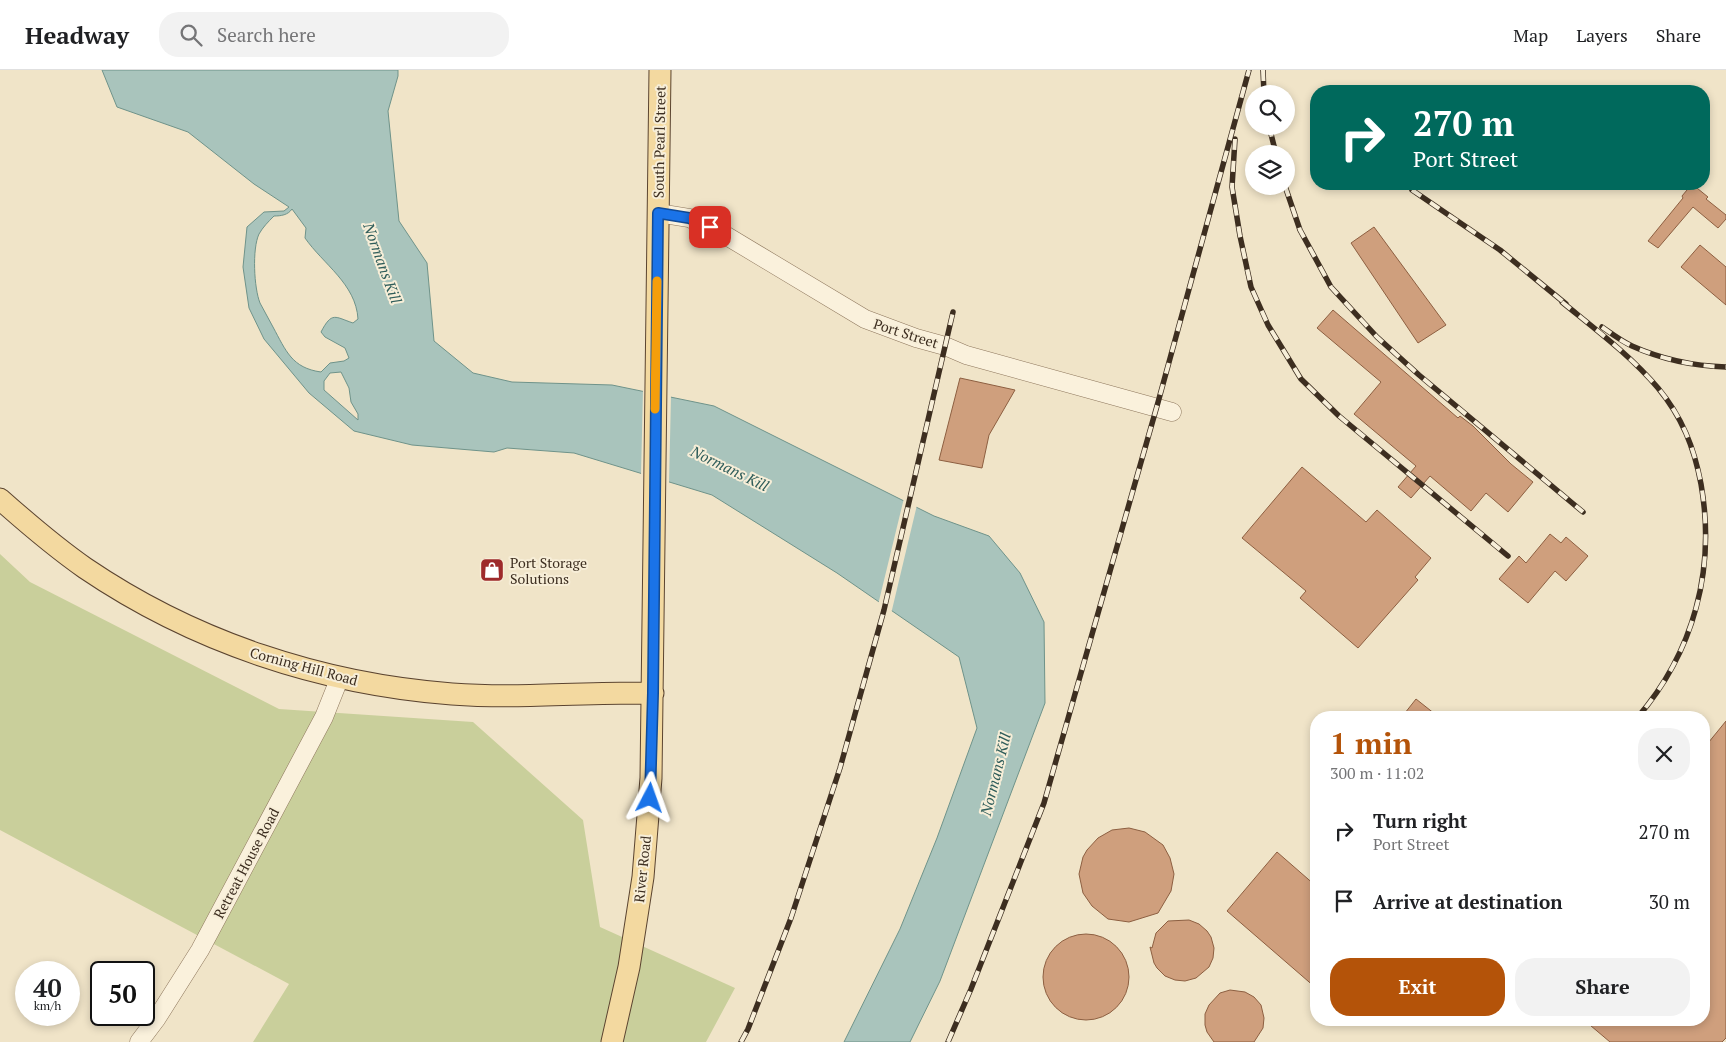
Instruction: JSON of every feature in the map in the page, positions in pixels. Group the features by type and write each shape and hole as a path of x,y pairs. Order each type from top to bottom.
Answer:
{"main road":[{"name":"South Pearl Street","path":"658,213 660,70"},
{"name":"River Road","path":"612,1042 630,967 643,877 651,778 658,213"},
{"name":"Corning Hill Road","path":"0,499 59,549 135,599 207,636 294,666 371,683 453,694 653,693"}],"street":[{"name":"Port Street","path":"658,213 689,218 720,232 865,319 966,355 1172,412"},
{"name":"Retreat House Road","path":"139,1042 157,1018 200,950 324,717 340,677"}],"green space":[{"path":"0,554 30,582 279,709 473,722 583,820 600,927 735,988 706,1042 253,1042 289,984 0,830"}],"water":[{"name":"Normans Kill","path":"102,70 398,70 388,111 399,221 427,263 434,341 473,373 512,382 612,385 714,406 934,516 989,536 1020,573 1044,622 1045,703 940,981 910,1042 844,1042 900,929 937,838 977,728 959,657 837,573 712,495 574,453 507,448 494,452 412,445 354,431 309,393 264,339 249,308 243,267 247,227 264,212 284,211 289,207 254,184 188,132 117,107","holes":["292,209 306,228 305,238 338,275 351,295 356,307 358,319 353,323 334,317 328,321 321,332 325,337 345,348 349,358 344,361 330,363 321,372 303,367 286,351 260,303 256,288 255,249 259,234 274,216 284,215","341,372 349,388 351,402 358,414 358,420 324,390 324,381 330,373"]}],"pier":[{"path":"643,389 671,395 669,485 641,476"},
{"path":"904,498 917,505 891,614 878,605"}],"building":[{"path":"1687,190 1699,190 1708,197 1706,199 1726,215 1726,219 1718,228 1693,207 1658,248 1648,241 1683,198 1682,196"},
{"path":"1374,227 1446,325 1418,343 1351,243"},
{"path":"1700,245 1726,267 1726,305 1681,267"},
{"path":"1333,310 1458,418 1460,416 1473,426 1511,464 1533,482 1508,512 1486,493 1471,511 1430,476 1411,498 1398,487 1416,466 1354,414 1381,382 1317,328"},
{"path":"960,378 1015,390 989,435 982,468 939,460"},
{"path":"1302,467 1366,522 1377,510 1431,558 1415,577 1418,580 1358,648 1300,598 1306,591 1242,538"},
{"path":"1550,534 1561,543 1566,537 1588,556 1566,581 1555,571 1528,603 1499,579 1519,556 1526,563"},
{"path":"1416,699 1431,711 1407,711"},
{"path":"1726,721 1726,1038 1722,1042 1610,1042 1591,1026 1710,1026 1710,741"},
{"path":"1129,828 1145,832 1163,845 1170,858 1174,874 1171,891 1158,913 1129,922 1108,919 1092,906 1083,893 1079,874 1083,857 1098,838 1112,830"},
{"path":"1277,852 1310,881 1310,983 1227,911"},
{"path":"1189,920 1199,924 1211,937 1214,948 1213,958 1209,967 1196,978 1185,981 1175,980 1165,976 1157,968 1150,947 1152,948 1156,933 1168,921"},
{"path":"1086,934 1102,937 1110,941 1122,953 1126,961 1129,977 1126,993 1122,1001 1110,1013 1102,1017 1086,1020 1070,1017 1062,1013 1050,1001 1046,993 1043,977 1046,961 1050,953 1062,941 1070,937"},
{"path":"1230,990 1245,992 1254,997 1261,1005 1264,1018 1263,1028 1254,1042 1214,1042 1207,1032 1205,1014 1209,1005 1220,993"}],"railway":[{"path":"948,1042 971,989 1044,803 1157,406 1249,70"},
{"path":"1263,70 1264,85"},
{"path":"1271,135 1274,145"},
{"path":"1235,139 1232,187 1251,287 1268,325 1301,379 1339,416 1508,556"},
{"path":"1412,190 1500,250 1566,304"},
{"path":"1288,195 1300,230 1331,287 1377,337 1419,375 1583,512"},
{"path":"1562,302 1624,353 1658,388 1674,410 1686,433 1695,457 1701,484 1705,516 1705,547 1702,578 1696,608 1673,666 1642,711"},
{"path":"741,1042 748,1029 791,918 840,768 884,610 953,312"},
{"path":"1602,327 1628,344 1654,355 1689,363 1726,367"}],"slow traffic":[{"path":"655,409 657,281"}],"place":[{"name":"Port Storage Solutions","path":"492,570"}],"route":[{"path":"650,798 653,693 658,213 689,218 710,227"}]}
